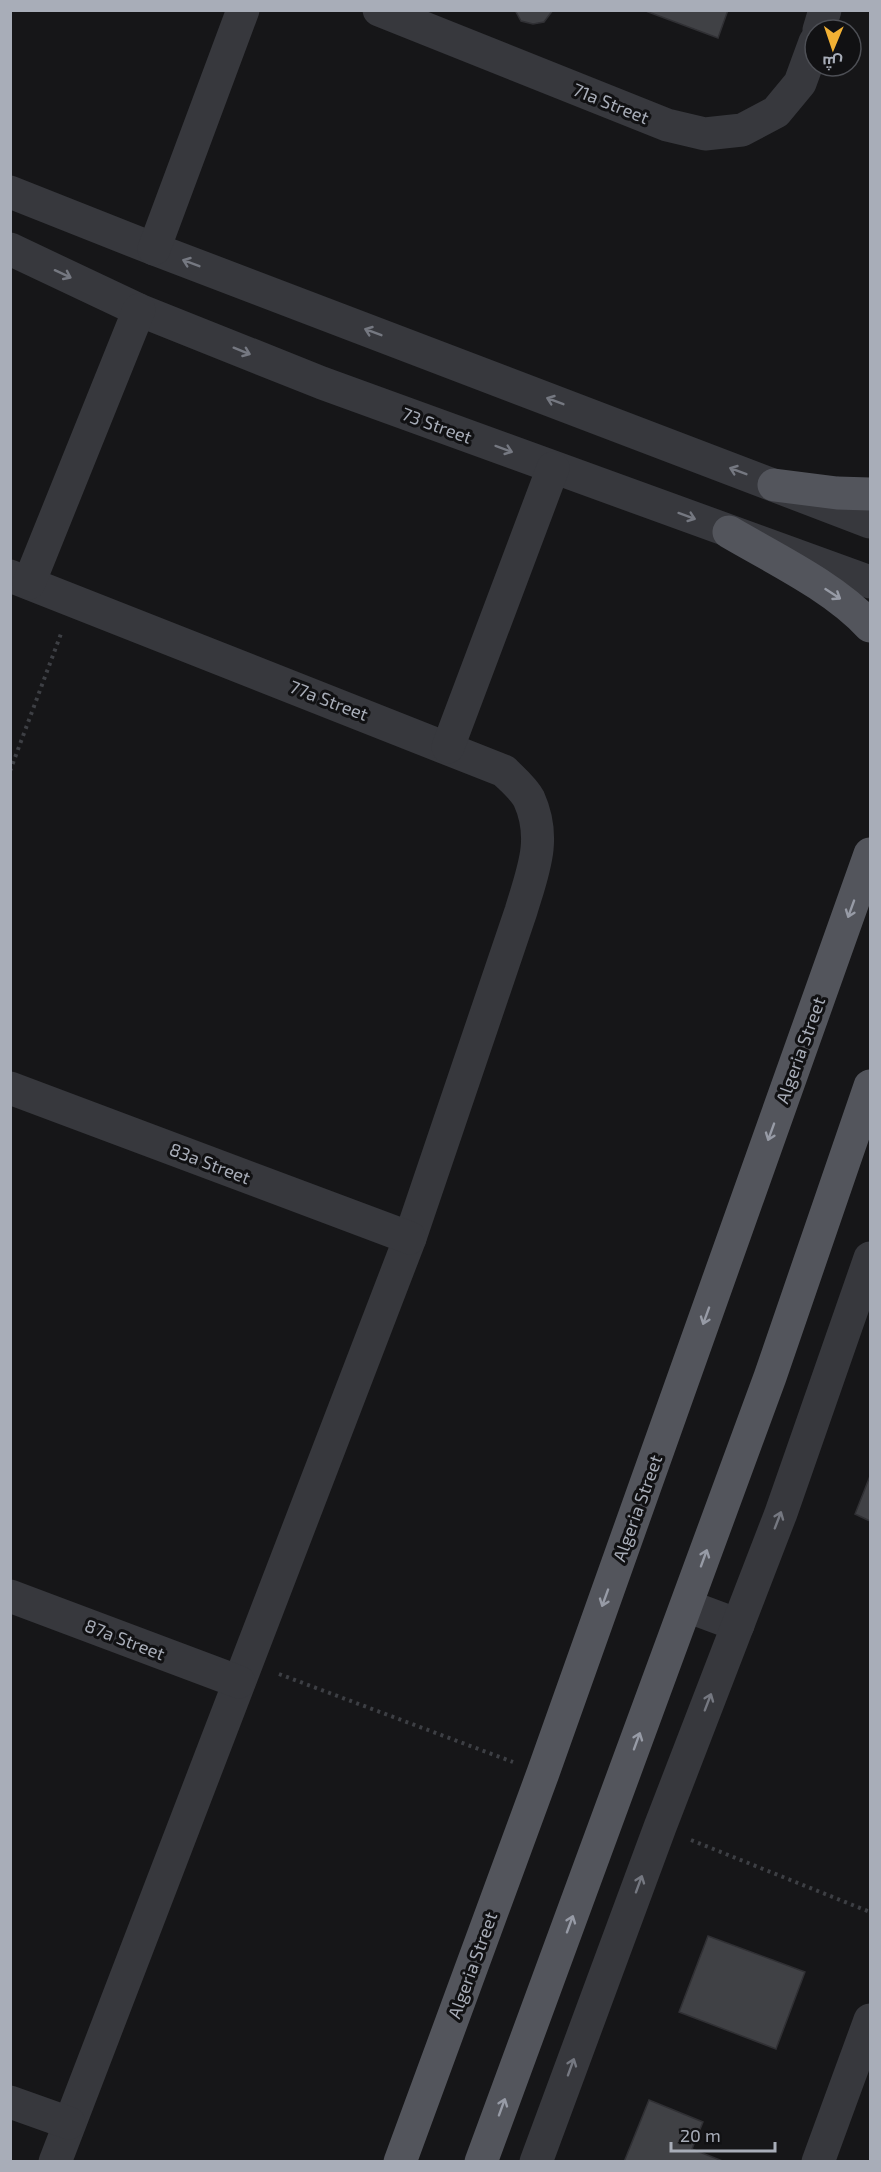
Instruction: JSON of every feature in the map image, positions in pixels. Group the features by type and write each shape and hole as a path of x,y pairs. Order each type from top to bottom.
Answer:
{"main road":[{"path":"774,485 870,495"},
{"path":"729,532 831,592 854,608 870,626"},
{"name":"Algeria Street","path":"400,2162 543,1773 870,854"},
{"path":"481,2162 770,1377 870,1086"}],"street":[{"path":"154,249 243,10"},
{"name":"71a Street","path":"379,10 667,125 705,135 742,130 776,112 800,83 803,75"},
{"path":"10,192 870,522"},
{"name":"73 Street","path":"10,249 139,310 322,383 870,582"},
{"path":"20,579 139,310"},
{"path":"448,747 554,468"},
{"name":"77a Street","path":"20,579 504,771 528,797 539,830 535,866 521,911 410,1238 55,2162"},
{"name":"83a Street","path":"10,1088 410,1238"},
{"path":"536,2162 660,1827 781,1513 870,1258"},
{"name":"87a Street","path":"10,1596 243,1672"},
{"path":"687,1606 738,1625"},
{"path":"818,2162 870,2020"},
{"path":"10,2102 69,2124"}],"path":[{"path":"10,771 73,600"},
{"path":"243,1672 543,1773"},
{"path":"660,1827 870,1912"}],"building":[{"path":"515,10 553,10 544,22 533,24 521,21"},
{"path":"643,10 728,10 718,38"},
{"path":"870,1476 870,1521 855,1514"},
{"path":"708,1936 805,1972 776,2049 679,2012"},
{"path":"649,2100 703,2122 692,2149 725,2162 624,2162"}]}
